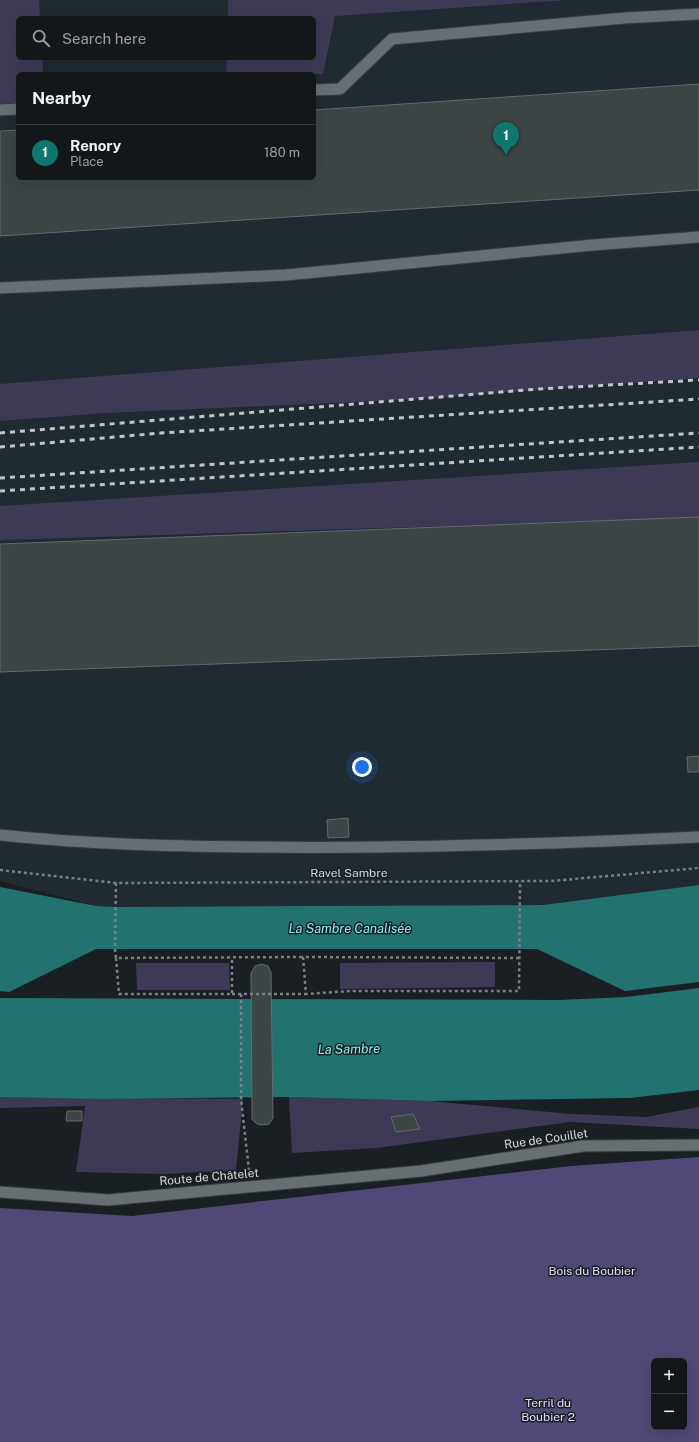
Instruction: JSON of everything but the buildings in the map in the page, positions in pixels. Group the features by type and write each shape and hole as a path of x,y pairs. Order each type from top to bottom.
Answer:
{"main road":[{"path":"316,90 340,89 392,39 624,18 699,14"},
{"path":"0,110 16,109"},
{"path":"0,288 286,276 593,245 699,237"},
{"path":"0,835 64,841 190,846 323,848 699,837"},
{"name":"Rue de Couillet","path":"421,1171 583,1146 699,1146"},
{"name":"Route de Châtelet","path":"0,1192 108,1200 421,1171"}],"path":[{"name":"Ravel Sambre","path":"0,870 116,883 551,881 699,868"},
{"path":"116,883 115,949 119,994 306,994 350,991 519,990 521,905 520,881"},
{"path":"303,957 306,994"},
{"path":"116,958 519,958"},
{"path":"232,958 232,994"},
{"path":"241,994 241,1099 250,1187"}],"shaded area":[{"path":"0,0 699,0 699,885 543,905 96,906 0,881"},
{"path":"0,0 39,0 40,16 16,16 16,60 42,60 43,72 16,72 16,103 0,104"},
{"path":"228,0 567,0 335,16 323,74 316,74 316,72 226,72 227,60 316,60 316,16 228,16"},
{"path":"699,330 699,378 400,400 105,413 0,421 0,384"},
{"path":"699,462 699,518 0,540 0,506"},
{"path":"495,962 495,987 340,989 340,963"},
{"path":"136,963 229,963 230,990 137,990"},
{"path":"0,1097 243,1099 236,1170 166,1174 76,1172 85,1106 0,1108"},
{"path":"289,1097 429,1101 572,1114 646,1117 699,1107 699,1129 570,1122 377,1148 292,1153"}],"green space":[{"name":"Bois du Boubier","path":"699,1157 699,1442 0,1442 0,1208 132,1216 571,1166"}],"water":[{"name":"La Sambre Canalisée","path":"699,885 699,982 625,991 537,949 96,949 9,992 0,991 0,887 96,906 116,907 543,905"},
{"name":"La Sambre","path":"699,988 699,1090 630,1098 429,1101 289,1097 102,1099 0,1097 0,998 560,1000 626,997"}],"railway":[{"path":"0,433 538,389 699,380"},
{"path":"0,447 161,433 699,399"},
{"path":"0,478 699,433"},
{"path":"0,491 699,447"}],"place":[{"name":"Renory","path":"506,155"}],"park label":[{"name":"Terril du Boubier 2","path":"548,1410"}]}
